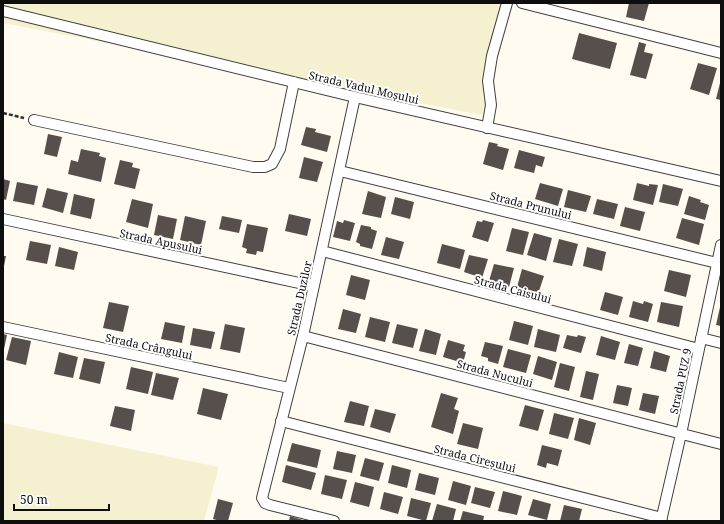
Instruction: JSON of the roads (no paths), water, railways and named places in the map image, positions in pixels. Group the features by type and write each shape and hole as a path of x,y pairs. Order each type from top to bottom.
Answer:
{"street":[{"path":"487,128 491,105 488,81 489,74 492,56 506,3"},
{"path":"522,3 721,53"},
{"name":"Strada Vadul Moșului","path":"3,11 355,97 721,181"},
{"path":"34,120 253,167 264,167 272,164 280,149 294,82"},
{"name":"Strada Duzilor","path":"334,521 270,505 265,503 262,498 303,336 355,97"},
{"name":"Strada Prunului","path":"340,171 719,264"},
{"name":"Strada Apusului","path":"3,219 313,286"},
{"name":"Strada PUZ 9","path":"662,519 701,338 719,264 721,245"},
{"name":"Strada Caisului","path":"322,252 699,349"},
{"name":"Strada Crângului","path":"3,326 289,388"},
{"name":"Strada Nucului","path":"303,336 721,444"},
{"path":"701,338 721,343"},
{"name":"Strada Cireșului","path":"281,421 662,519"}]}
